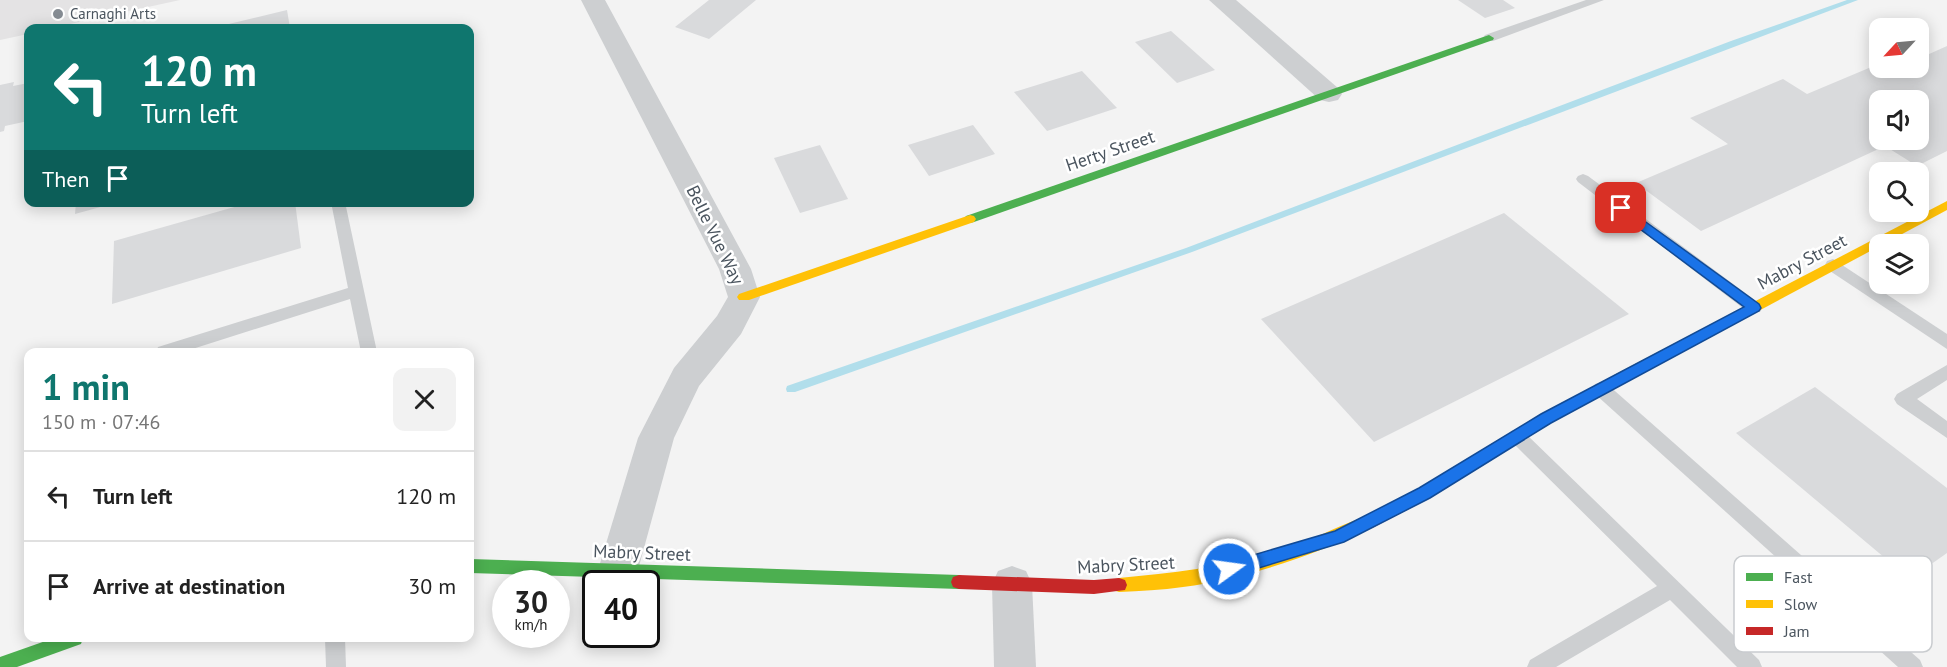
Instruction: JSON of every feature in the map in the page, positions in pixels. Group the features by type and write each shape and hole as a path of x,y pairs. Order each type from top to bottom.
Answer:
{"street":[{"name":"Belle Vue Way","path":"593,0 735,268 744,297 729,325 686,378 656,438 618,570"},
{"path":"1221,0 1329,94"},
{"name":"Herty Street","path":"744,297 1489,38"},
{"name":"Mabry Street","path":"660,571 1094,587 1184,580 1252,564 1338,537 1425,493 1517,436 1601,389 1947,206"},
{"name":"Mabry Street","path":"474,566 618,570"},
{"path":"1012,584 1015,667"},
{"path":"0,665 64,642"}],"lane":[{"path":"1552,0 1568,10"},
{"path":"1489,38 1598,0"},
{"path":"1583,179 1754,308"},
{"path":"339,207 368,348"},
{"path":"1833,265 1947,343"},
{"path":"177,348 356,291"},
{"path":"1947,372 1903,399 1947,431"},
{"path":"1601,389 1788,556"},
{"path":"1517,436 1734,649"},
{"path":"1537,667 1672,588"},
{"path":"335,642 336,667"},
{"path":"1737,652 1752,667"},
{"path":"1896,652 1913,667"}],"shaded area":[{"name":"Carnaghi Arts","path":"0,0 180,0 70,24 24,24 24,35 0,40"}],"building":[{"path":"709,0 756,0 709,39 675,27"},
{"path":"1458,0 1503,0 1515,8 1485,18"},
{"path":"287,10 289,24 229,24"},
{"path":"1171,31 1215,70 1177,83 1135,42"},
{"path":"1947,46 1947,151 1925,162 1911,162 1891,150 1929,150 1929,90 1869,90 1869,150 1876,150 1701,231 1636,183 1728,144 1690,118 1783,79 1807,94 1869,68 1869,78 1929,78 1929,54"},
{"path":"1082,71 1117,108 1047,131 1014,92"},
{"path":"14,82 13,86 24,84 24,122 5,126 4,131 0,132 0,85"},
{"path":"973,125 995,154 929,176 908,145"},
{"path":"820,145 848,199 800,213 774,158"},
{"path":"76,207 100,207 75,214"},
{"path":"234,207 296,207 301,248 112,304 114,241"},
{"path":"1504,213 1629,314 1374,442 1261,319"},
{"path":"1815,387 1947,488 1947,553 1932,564 1932,556 1883,556 1736,433"}],"waterway":[{"path":"791,389 1189,250 1734,43 1854,0"}],"traffic: fast":[{"path":"970,219 1489,38"},
{"path":"474,566 959,582"},
{"path":"0,665 64,642"}],"traffic: slow":[{"path":"1619,379 1947,205"},
{"path":"744,297 970,219"},
{"path":"1119,585 1175,581 1254,565 1302,550 1369,522"}],"traffic: jam":[{"path":"1369,522 1425,493 1546,418 1619,379"},
{"path":"959,582 1094,587 1119,585"}],"place":[{"name":"Carnaghi Arts","path":"58,14"}],"route":[{"path":"1229,569 1338,537 1425,493 1546,418 1754,308 1621,208"}]}
